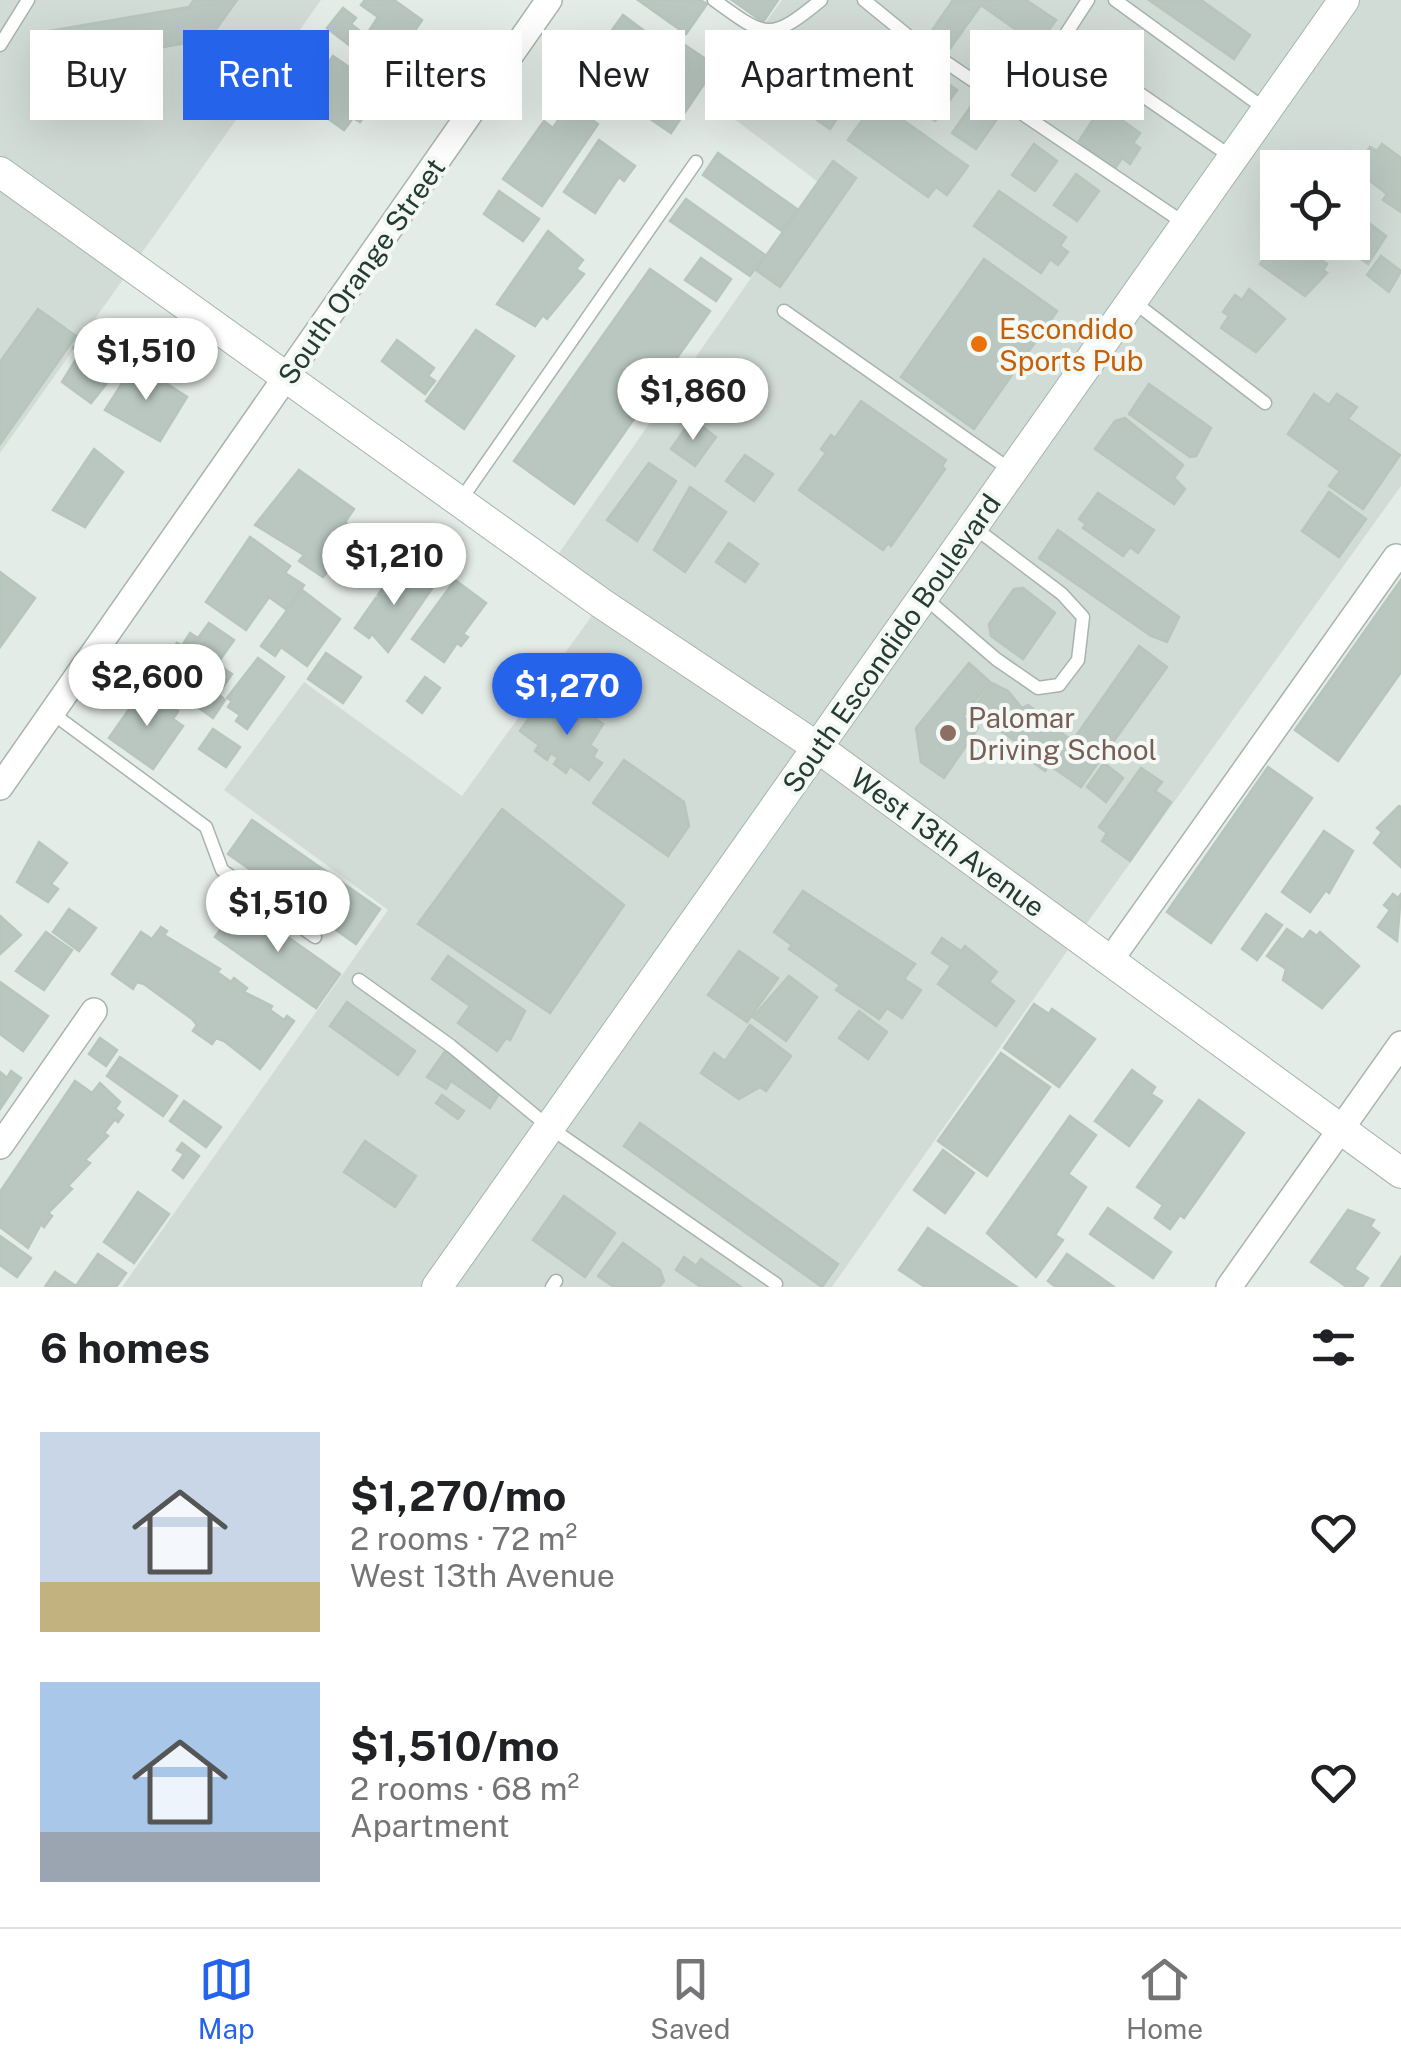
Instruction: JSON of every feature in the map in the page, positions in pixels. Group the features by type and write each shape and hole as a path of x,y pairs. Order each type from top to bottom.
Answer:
{"street":[{"name":"South Orange Street","path":"0,786 548,0"},
{"name":"South Escondido Boulevard","path":"437,1287 1344,0"},
{"name":"West 13th Avenue","path":"0,172 460,502 818,747 1401,1173"},
{"path":"1109,962 1396,557"},
{"path":"0,1146 94,1011"},
{"path":"1229,1287 1401,1044"}],"lane":[{"path":"0,45 28,0"},
{"path":"714,0 756,30 775,30 790,25 822,0"},
{"path":"864,0 913,40 1186,224"},
{"path":"1088,0 1062,40 1233,158"},
{"path":"1115,0 1267,110"},
{"path":"460,502 696,162"},
{"path":"1132,300 1264,403"},
{"path":"784,311 1012,471"},
{"path":"924,597 996,659 1038,688 1059,685 1078,660 1082,617 1062,594 973,526"},
{"path":"52,713 206,827 222,870 315,937"},
{"path":"359,980 451,1046 549,1127 776,1284"}],"shaded area":[{"path":"0,0 321,0 300,30 183,30 183,120 236,120 0,453"},
{"path":"782,0 1401,0 1401,486 832,1287 122,1287 388,910 224,790 304,682 462,796 601,603 550,566 818,182 736,120 950,120 950,30 760,30"}],"building":[{"path":"194,0 237,0 215,30 183,30 183,44 163,47 163,30 55,30 189,7"},
{"path":"365,0 394,0 422,20 415,30 370,30 378,17 361,5"},
{"path":"638,0 700,0 707,4 686,34"},
{"path":"732,0 778,0 763,22"},
{"path":"953,0 1026,0 1056,20 1049,30 1016,30 981,5 950,49 950,30 932,30"},
{"path":"1149,0 1201,0 1250,35 1234,59"},
{"path":"343,8 356,18 351,24 359,30 349,30 349,45 327,28"},
{"path":"623,15 643,30 612,30"},
{"path":"685,45 705,59 705,82 685,112"},
{"path":"333,56 349,67 352,120 344,130 329,119 329,62"},
{"path":"970,108 970,120 996,120 976,149 952,133"},
{"path":"558,120 592,120 598,124 542,206 503,179 544,121 553,128"},
{"path":"652,120 680,120 671,133"},
{"path":"817,120 836,120 830,129"},
{"path":"862,120 903,120 968,166 947,195 936,187 928,197 848,140"},
{"path":"1093,120 1122,120 1140,133 1133,143 1140,148 1130,164 1122,158 1114,170 1079,141"},
{"path":"599,140 635,166 624,181 619,177 595,213 564,192"},
{"path":"1034,144 1057,161 1035,191 1012,175"},
{"path":"1382,144 1401,158 1401,212 1383,200 1387,194 1370,181 1368,150 1370,147 1377,151"},
{"path":"718,153 797,209 782,231 703,175"},
{"path":"833,161 856,178 780,287 756,270"},
{"path":"1076,174 1099,191 1077,221 1054,205"},
{"path":"499,191 539,219 523,241 484,214"},
{"path":"999,191 1066,237 1060,246 1068,252 1058,265 1050,259 1041,273 974,226"},
{"path":"686,199 765,255 750,276 670,221"},
{"path":"1370,224 1386,236 1368,264 1362,260 1370,260"},
{"path":"548,231 583,260 576,269 584,274 547,319 543,315 535,326 497,304"},
{"path":"1381,256 1401,271 1389,292 1367,275"},
{"path":"701,258 731,279 716,301 685,280"},
{"name":"Escondido Sports Pub","path":"984,259 1057,311 974,429 901,377"},
{"path":"1263,260 1322,260 1327,264 1323,270 1327,273 1305,296 1260,264"},
{"path":"650,269 710,311 574,504 514,461"},
{"path":"1249,289 1285,319 1256,352 1221,328 1229,316 1223,312 1235,295 1242,300"},
{"path":"38,309 76,336 0,444 0,362"},
{"path":"97,328 125,349 114,364 119,368 91,403 62,382 80,353 73,348 82,336 88,340"},
{"path":"476,330 514,356 464,429 426,401"},
{"path":"397,340 434,368 428,376 435,381 425,394 382,361"},
{"path":"135,363 187,397 160,441 105,410"},
{"path":"1149,384 1211,428 1196,456 1190,457 1129,414"},
{"path":"1314,394 1329,405 1337,394 1357,407 1348,419 1400,455 1363,509 1329,486 1340,471 1288,434"},
{"path":"861,401 946,460 942,466 945,469 891,546 888,543 883,550 799,490 826,453 821,449 831,435 835,438"},
{"path":"1125,418 1183,465 1174,478 1185,489 1174,504 1095,449 1115,421"},
{"path":"692,419 716,437 695,466 671,449"},
{"path":"94,449 123,472 85,527 53,510"},
{"path":"745,455 773,474 754,501 726,481"},
{"path":"649,463 676,481 637,541 607,520"},
{"path":"299,470 354,509 345,522 375,544 358,569 340,556 323,577 299,561 304,555 255,525"},
{"path":"690,487 726,512 685,572 654,550"},
{"path":"1329,492 1366,519 1339,557 1302,531"},
{"path":"1098,493 1154,530 1138,553 1130,547 1123,556 1083,528 1086,524 1079,519"},
{"path":"1058,530 1179,617 1167,642 1151,636 1039,558"},
{"path":"250,537 290,566 285,573 304,585 287,610 269,597 246,630 206,602"},
{"path":"729,543 758,564 745,582 716,562"},
{"path":"400,564 420,582 422,579 433,587 388,652 372,634 369,638 355,628 376,598 382,597 378,595"},
{"path":"0,572 35,598 0,647"},
{"path":"455,580 486,603 463,634 468,637 461,646 457,643 444,662 412,639"},
{"path":"1401,580 1401,672 1338,761 1295,730"},
{"path":"1023,588 1055,613 1023,659 991,636 989,624 1014,589"},
{"path":"302,590 340,619 307,666 281,647 275,656 261,646"},
{"path":"209,623 234,640 217,664 232,674 218,694 225,700 213,718 154,676 177,643 182,646 190,633 198,638"},
{"path":"1139,646 1167,667 1103,756 1076,736"},
{"path":"326,653 361,677 343,703 308,679"},
{"path":"258,658 284,677 247,729 236,721 240,715 228,707 232,701 227,698"},
{"path":"969,663 990,682 963,717 978,728 944,778 921,762 916,728"},
{"path":"425,677 440,688 422,713 407,701"},
{"path":"992,683 1100,760 1081,787 1049,765 1045,771 1024,756 1028,750 972,711"},
{"path":"144,688 178,711 173,719 183,726 153,769 109,738"},
{"path":"568,699 603,724 590,745 597,750 593,757 602,763 589,780 570,766 566,773 554,764 558,758 551,753 547,760 535,751 539,745 520,731 532,714 541,720 545,713 553,719"},
{"path":"213,729 240,747 226,767 199,749"},
{"path":"624,760 684,802 689,826 668,856 593,803"},
{"path":"1104,763 1123,778 1106,802 1087,787"},
{"path":"1268,767 1312,798 1211,943 1167,912"},
{"path":"1141,768 1162,782 1155,791 1171,802 1130,861 1102,841 1107,833 1099,827"},
{"path":"1399,806 1401,867 1374,843 1382,832 1377,828"},
{"path":"502,809 624,905 550,1013 418,924"},
{"path":"252,820 380,909 356,944 228,854"},
{"path":"1324,831 1353,851 1329,893 1326,890 1310,912 1282,892"},
{"path":"39,842 67,863 51,884 58,889 48,902 17,882"},
{"path":"803,891 915,964 904,979 921,990 902,1018 887,1008 879,1019 836,990 840,985 789,949 792,945 774,932"},
{"path":"1393,894 1398,898 1401,894 1397,941 1378,927 1390,910 1384,905"},
{"path":"240,903 340,974 316,1008 215,937"},
{"path":"69,909 96,928 79,951 53,932"},
{"path":"1266,914 1282,925 1257,960 1242,949"},
{"path":"0,916 21,935 0,954"},
{"path":"161,927 167,931 164,935 220,969 217,972 231,982 234,978 247,988 244,992 272,1006 270,1010 284,1020 287,1016 294,1021 260,1069 224,1041 216,1038 212,1044 193,1031 197,1025 192,1019 144,984 137,982 133,989 112,974 141,932 152,939"},
{"path":"1287,929 1303,940 1310,931 1317,936 1320,932 1359,966 1322,1008 1283,980 1286,969 1267,956"},
{"path":"46,932 72,950 44,990 16,971"},
{"path":"942,938 961,951 965,946 997,972 989,982 1014,1001 996,1026 938,984 951,966 932,953"},
{"path":"739,951 778,978 747,1022 708,995"},
{"path":"448,956 525,1011 510,1040 506,1038 497,1051 458,1023 470,1006 432,979"},
{"path":"789,976 817,997 786,1041 753,1017"},
{"path":"0,982 48,1016 23,1051 0,1034"},
{"path":"347,1002 415,1051 398,1075 330,1026"},
{"path":"1034,1004 1049,1014 1052,1009 1095,1039 1059,1087 1004,1048"},
{"path":"859,1011 887,1032 868,1059 839,1038"},
{"path":"750,1025 791,1056 766,1091 760,1087 739,1099 701,1073 714,1053 725,1061"},
{"path":"100,1038 117,1050 106,1066 89,1054"},
{"path":"446,1050 502,1089 490,1108 451,1081 446,1089 427,1077"},
{"path":"1001,1053 1050,1087 987,1176 938,1141"},
{"path":"120,1057 177,1096 163,1116 107,1076"},
{"path":"1132,1070 1155,1087 1151,1094 1162,1101 1129,1146 1095,1121"},
{"path":"11,1071 21,1078 0,1109 0,1072 7,1078"},
{"path":"75,1081 92,1093 100,1083 120,1102 115,1109 123,1115 104,1133 108,1136 85,1160 90,1163 48,1213 52,1216 44,1227 41,1224 28,1248 0,1227 0,1192"},
{"path":"442,1095 464,1111 458,1119 436,1103"},
{"path":"1199,1100 1244,1133 1184,1218 1180,1215 1170,1229 1155,1218 1163,1205 1137,1187"},
{"path":"184,1101 221,1127 206,1147 170,1121"},
{"path":"1070,1116 1096,1135 1068,1174 1086,1187 1055,1235 1063,1240 1036,1277 987,1233"},
{"path":"640,1123 838,1264 822,1287 624,1146"},
{"path":"365,1141 416,1176 395,1207 344,1172"},
{"path":"182,1143 199,1156 183,1178 173,1170 184,1154 177,1150"},
{"path":"943,1150 974,1173 945,1213 914,1190"},
{"path":"138,1192 169,1214 134,1263 104,1242"},
{"path":"564,1196 615,1233 585,1277 533,1240"},
{"path":"1108,1208 1171,1252 1153,1278 1090,1234"},
{"path":"1348,1210 1374,1220 1370,1226 1379,1233 1354,1269 1368,1278 1362,1287 1347,1287 1311,1262"},
{"path":"928,1228 1017,1287 925,1287 899,1270"},
{"path":"0,1236 31,1258 17,1277 0,1265"},
{"path":"623,1243 660,1270 664,1281 659,1287 614,1287 598,1276"},
{"path":"98,1254 126,1273 116,1287 45,1287 55,1272 76,1286"},
{"path":"1067,1254 1114,1287 1056,1287 1048,1281"},
{"path":"684,1257 696,1266 701,1259 741,1287 701,1287 676,1270"},
{"path":"1401,1257 1401,1287 1381,1287"}],"place":[{"name":"Escondido Sports Pub","path":"979,344"},
{"name":"Palomar Driving School","path":"948,733"}]}
